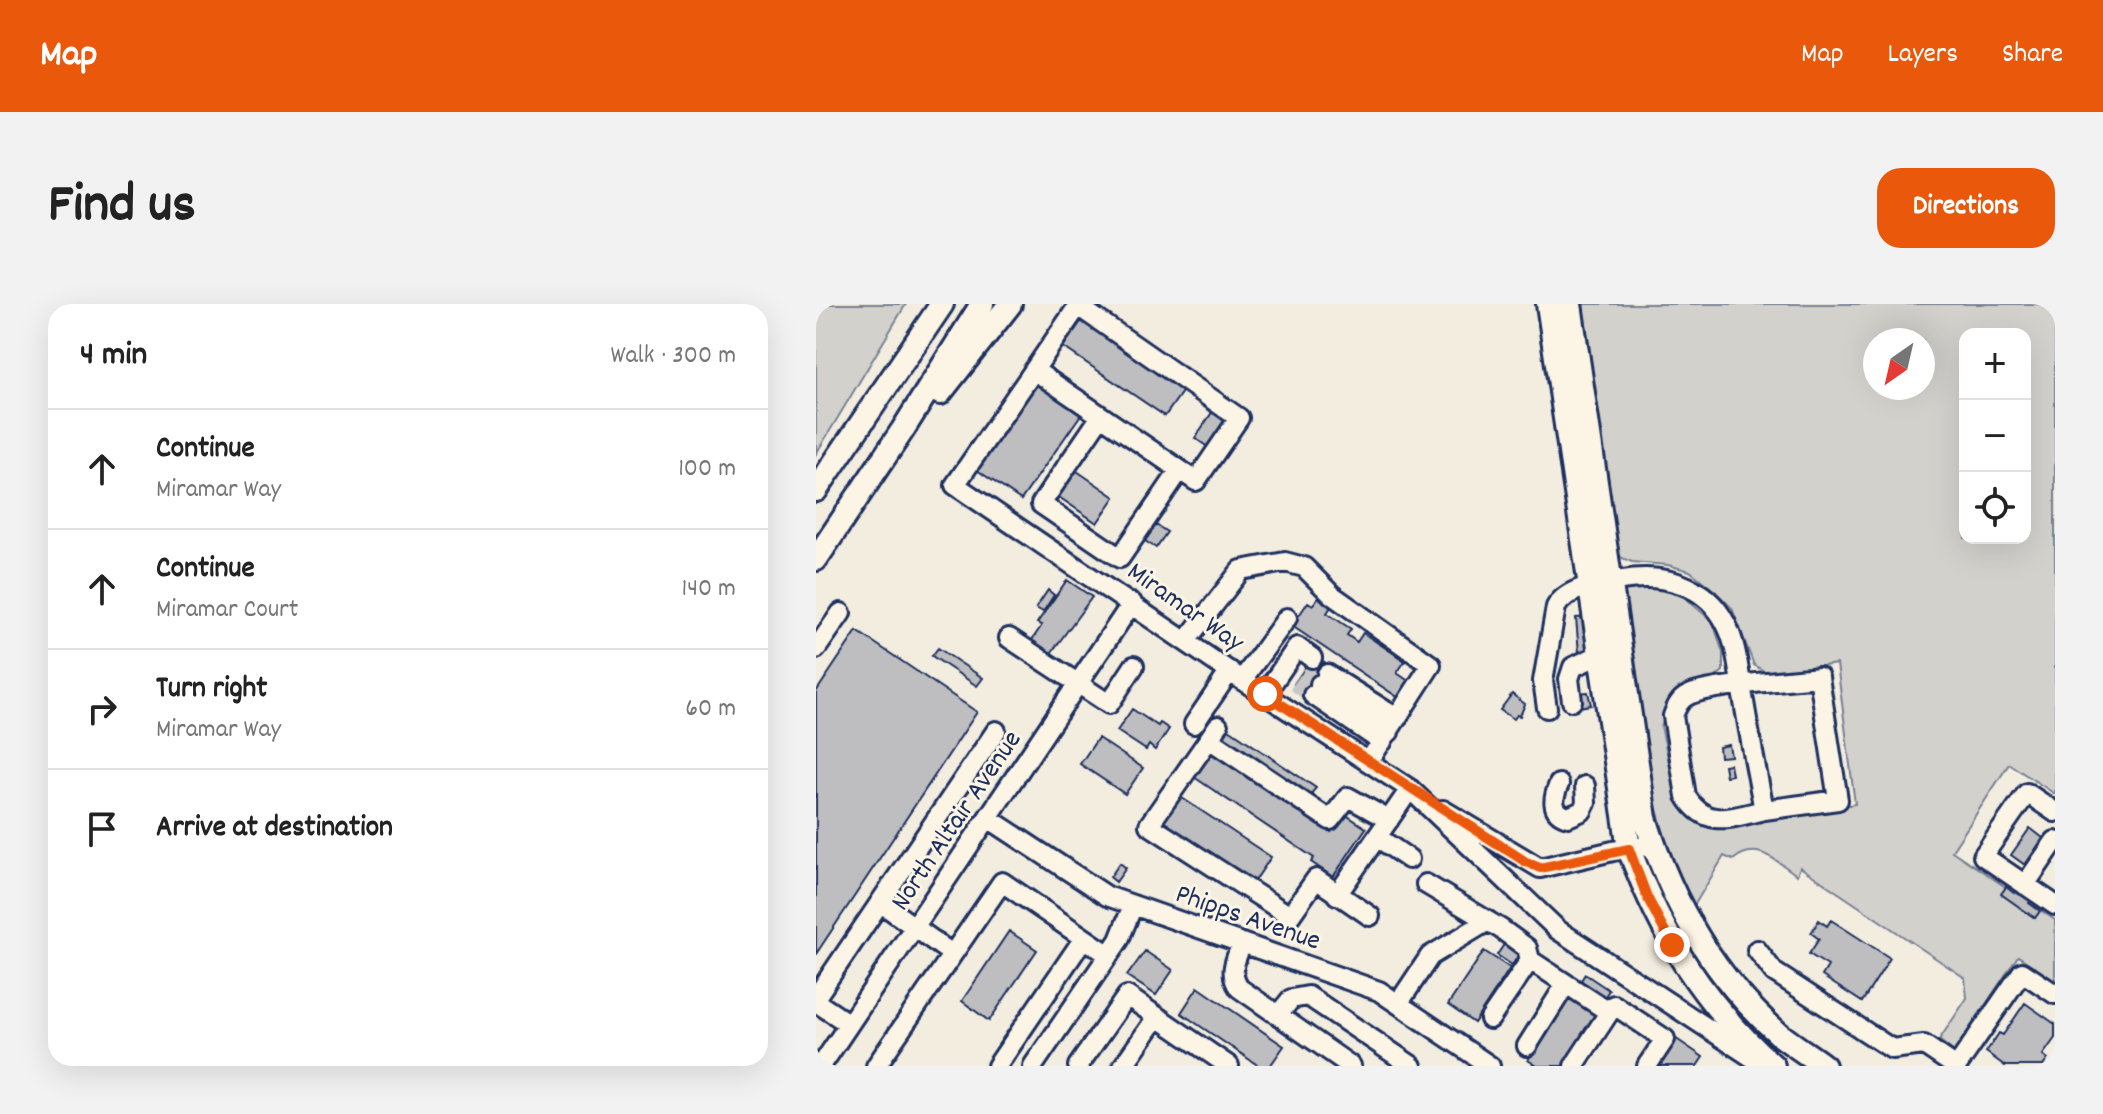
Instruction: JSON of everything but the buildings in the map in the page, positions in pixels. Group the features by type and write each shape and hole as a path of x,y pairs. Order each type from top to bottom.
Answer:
{"main road":[{"path":"916,343 914,326 926,304"},
{"path":"816,490 942,304"},
{"path":"816,559 982,304"},
{"path":"902,431 930,405 1010,304"},
{"path":"1548,304 1645,818 1653,845 1670,886 1708,956 1744,1000 1780,1035 1824,1066"},
{"path":"1570,304 1601,584 1599,655 1629,849 1647,897 1687,970 1725,1018 1773,1066"}],"street":[{"path":"1078,306 1239,418 1196,481 1101,416 1034,370 1078,306"},
{"name":"Miramar Way","path":"1034,370 955,485 1236,676 1292,669 1369,761 1410,789 1558,930 1765,1066"},
{"path":"1101,416 1041,504 1120,558"},
{"path":"1103,583 1180,470"},
{"path":"1186,641 1241,570 1285,562 1304,567 1332,595 1431,665 1369,761"},
{"path":"1599,655 1573,667 1569,679 1571,696 1546,701 1543,681 1556,607 1566,595 1637,577 1664,578 1689,586 1711,603 1727,625 1764,810"},
{"name":"North Altair Avenue","path":"821,1066 1132,603"},
{"path":"816,649 841,613"},
{"path":"1194,724 1265,648 1287,618"},
{"path":"1009,638 1109,704 1134,666"},
{"path":"1265,648 1292,669"},
{"path":"1819,677 1838,800 1717,819 1698,812 1686,796 1673,716 1676,707 1689,694 1741,687 1819,677"},
{"path":"1391,728 1322,682 1391,728"},
{"path":"849,1024 816,1000 996,731"},
{"path":"1370,916 1316,879 1290,916 1149,825 1213,732 1330,820 1348,797 1389,820"},
{"path":"1559,784 1553,798 1554,805 1558,812 1568,817 1582,811 1586,803 1585,786"},
{"path":"1337,895 1410,789 1540,868 1653,845"},
{"path":"2055,812 2027,793 1983,856 2055,905"},
{"name":"Phipps Avenue","path":"988,818 1107,896 1379,991 1490,1066"},
{"path":"1377,837 1409,859"},
{"path":"2025,885 2055,841"},
{"path":"876,1066 1002,882 1109,955"},
{"path":"1426,884 1527,948 1530,960 1609,1012"},
{"path":"881,903 952,954"},
{"path":"1033,1066 1119,940 1133,905"},
{"path":"1398,1004 1430,956 1488,921"},
{"path":"997,1066 1084,938"},
{"path":"1242,943 1233,968 1239,988 1351,1066"},
{"path":"1757,950 1774,972 1892,1049 1924,1045 1956,1066 2022,972 2055,994"},
{"path":"1490,1019 1530,960"},
{"path":"1527,1046 1566,984"},
{"path":"1078,1066 1127,996 1229,1066"},
{"path":"1278,1015 1291,999 1308,996 1412,1066"},
{"path":"1574,1066 1614,1005 1665,1039 1647,1066"},
{"path":"1123,1066 1157,1017"}],"shaded area":[{"path":"816,304 906,304 816,454"},
{"path":"1577,304 2055,304 2055,794 2009,764 1952,851 2055,920 2055,981 2018,956 1954,1052 1939,1040 1967,998 1965,978 1800,867 1797,875 1758,852 1742,854 1733,860 1724,856 1692,909 1669,850 1654,799 1623,589 1639,586 1676,590 1713,622 1723,653 1723,671 1709,683 1682,688 1661,726 1676,795 1693,820 1723,827 1855,804 1837,664 1769,674 1754,665 1732,608 1690,571 1622,558 1612,547"}],"tunnel":[{"path":"1305,668 1324,679"},
{"path":"1295,682 1313,695"}],"route":[{"path":"1265,694 1410,789 1540,868 1629,849 1647,897 1672,945"}]}
